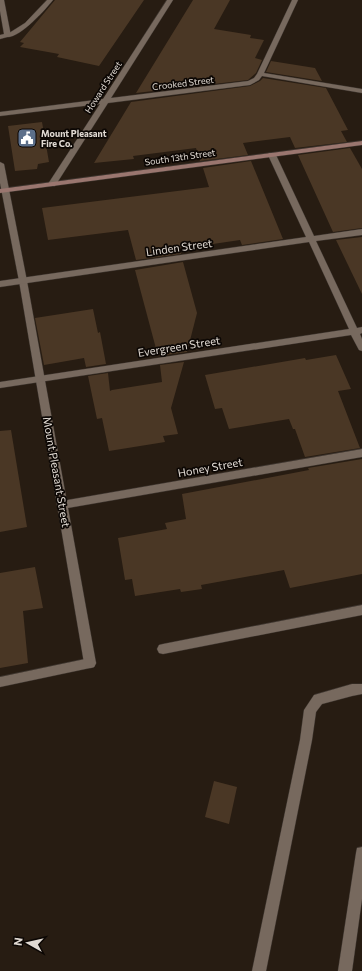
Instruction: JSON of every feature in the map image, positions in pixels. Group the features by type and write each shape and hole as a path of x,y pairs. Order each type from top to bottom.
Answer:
{"main road":[{"name":"South 13th Street","path":"3,191 362,143"}],"street":[{"path":"1,0 8,36"},
{"path":"0,37 8,36 27,24 50,0"},
{"name":"Howard Street","path":"52,184 170,0"},
{"path":"296,0 260,74 362,91"},
{"name":"Crooked Street","path":"0,114 250,83 257,79 260,74"},
{"path":"272,155 311,239 358,331 362,348"},
{"name":"Mount Pleasant Street","path":"0,164 3,191 23,281 41,379 90,663 0,682"},
{"name":"Linden Street","path":"0,284 362,232"},
{"name":"Evergreen Street","path":"0,385 358,331"},
{"name":"Honey Street","path":"62,505 362,453"},
{"path":"163,649 362,610"},
{"path":"259,971 306,740 310,710 318,699 352,690 362,689"},
{"path":"345,971 362,853"}],"building":[{"path":"55,0 144,0 99,66 57,57 59,54 20,47 24,43 20,42"},
{"path":"193,0 230,0 214,29 251,35 250,38 264,40 255,58 262,60 256,73 248,80 136,93"},
{"path":"271,61 315,68 322,81 266,72"},
{"path":"263,78 326,88 348,130 341,131 347,142 295,148 290,137 243,143 248,155 200,161 196,148 133,156 134,159 94,163 131,102 250,86"},
{"name":"Mount Pleasant Fire Co.","path":"42,122 49,162 38,164 37,169 15,171 8,126"},
{"path":"350,148 362,169 362,228 333,232 298,155"},
{"path":"251,161 283,239 242,245 240,240 179,249 181,254 136,260 128,230 48,240 42,208 209,187 203,168"},
{"path":"362,237 362,294 336,240"},
{"path":"183,262 197,313 187,352 158,356 135,270"},
{"path":"93,309 98,333 100,332 106,364 86,367 84,358 44,365 35,318"},
{"path":"336,355 351,389 338,391 360,448 305,457 295,429 293,429 289,419 229,429 222,408 215,409 205,375 305,358 306,360"},
{"path":"184,362 171,408 178,434 163,436 165,442 109,451 102,418 97,419 88,376 108,373 110,391 162,382 160,365"},
{"path":"11,430 27,527 0,532 0,431"},
{"path":"362,459 362,574 290,588 284,570 201,585 202,589 181,592 180,589 135,596 132,579 125,580 118,538 167,529 165,523 186,519 182,494 309,470 308,468"},
{"path":"35,567 43,608 23,611 28,663 0,668 0,573"},
{"path":"214,781 237,787 229,824 205,817"}],"place":[{"name":"Mount Pleasant Fire Co.","path":"27,138"}]}
